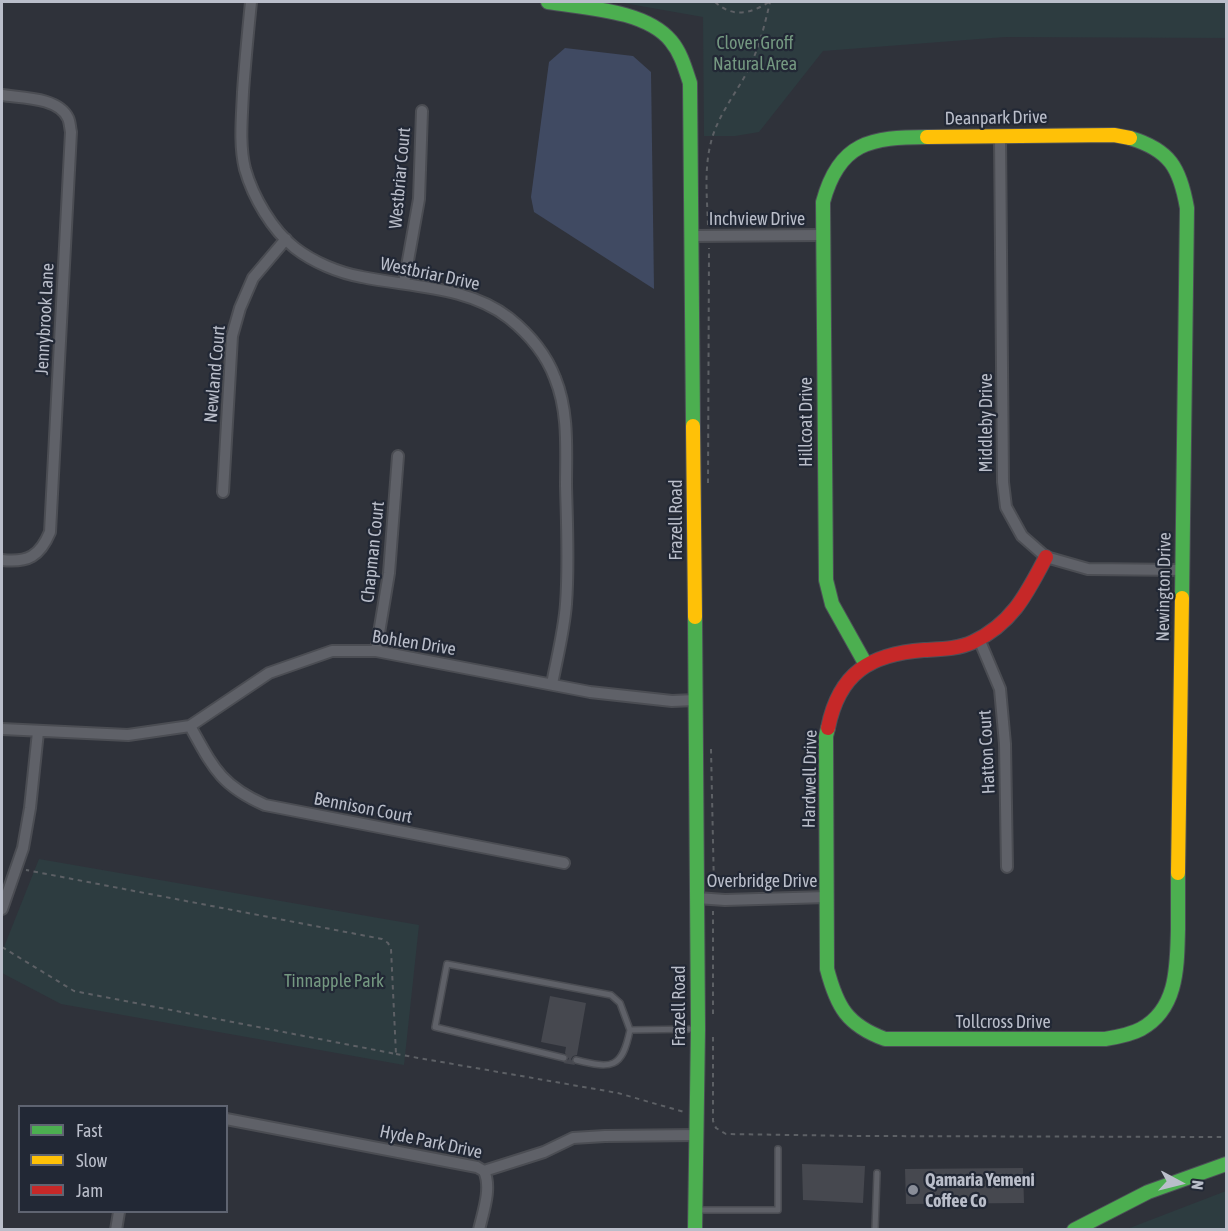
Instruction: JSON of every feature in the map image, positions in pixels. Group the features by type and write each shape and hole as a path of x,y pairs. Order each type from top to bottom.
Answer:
{"street":[{"name":"Westbriar Drive","path":"251,2 241,134 245,168 258,201 286,239 295,248 341,272 450,293 488,304 526,333 544,355 556,379 563,404 566,433 566,604 552,684"},
{"name":"Frazell Road","path":"548,2 635,17 657,27 674,43 684,62 690,83 698,1029 695,1230"},
{"name":"Jennybrook Lane","path":"2,95 47,103 60,108 69,119 71,132 50,532 44,547 31,558 15,561 2,560"},
{"name":"Westbriar Court","path":"404,283 419,199 422,111"},
{"name":"Deanpark Drive","path":"832,173 851,152 878,139 1114,135 1154,146 1167,157"},
{"name":"Middleby Drive","path":"1000,136 1003,482 1006,507 1022,536 1046,557 1088,568 1183,570"},
{"name":"Newington Drive","path":"1156,1018 1169,999 1177,969 1183,570 1186,208 1184,189 1178,172 1167,157"},
{"name":"Hillcoat Drive","path":"832,173 826,186 823,202 826,580 832,604 866,663"},
{"name":"Inchview Drive","path":"691,236 823,236"},
{"name":"Newland Court","path":"223,492 232,336 240,308 253,278 286,239"},
{"name":"Chapman Court","path":"376,651 389,573 398,456"},
{"name":"Hardwell Drive","path":"849,1020 833,997 827,969 826,736 830,713 837,694 849,677 866,663 890,654 959,646 979,639 1013,613 1046,557"},
{"name":"Hatton Court","path":"979,639 1000,689 1005,744 1007,867"},
{"name":"Bohlen Drive","path":"2,729 128,735 190,726 269,674 333,651 376,651 602,693 672,701 695,700"},
{"name":"Bennison Court","path":"190,726 215,771 245,796 265,805 564,863"},
{"path":"2,909 18,868 30,808 38,732"},
{"name":"Overbridge Drive","path":"697,898 827,897"},
{"name":"Tollcross Drive","path":"849,1020 860,1030 885,1039 1105,1040 1133,1034 1147,1027 1156,1018"},
{"name":"Hyde Park Drive","path":"228,1119 477,1167 484,1171 544,1152 573,1138 696,1136"},
{"path":"1074,1230 1150,1190 1227,1164"},
{"path":"479,1230 488,1186 484,1171"},
{"path":"116,1230 119,1213"}],"lane":[{"path":"564,1058 435,1027 447,964 611,995 620,1003 630,1030 626,1048 620,1059 612,1065 600,1066 576,1060"},
{"path":"630,1030 698,1029"},
{"path":"695,1210 778,1210 778,1149"},
{"path":"875,1230 877,1173"}],"path":[{"path":"715,2 728,11 739,14 769,2"},
{"path":"708,485 709,236 706,177 711,142 723,113 754,58 769,2"},
{"path":"711,740 713,1021"},
{"path":"18,868 382,939 391,949 396,1054"},
{"path":"2,947 74,991 396,1054 618,1093 681,1112"},
{"path":"713,1033 713,1121 716,1128 726,1134 860,1137 1227,1137"}],"green space":[{"name":"Clover Groff Natural Area","path":"618,2 1226,2 1226,38 1005,37 823,51 759,132 735,136 704,136 703,17"},
{"name":"Tinnapple Park","path":"39,859 419,925 404,1065 61,1004 2,973 2,952"},
{"path":"1226,1191 1226,1229 1127,1229"}],"water":[{"path":"565,48 633,56 651,72 654,289 534,212 531,197 549,62"}],"building":[{"path":"550,996 586,1003 577,1055 571,1059 575,1065 563,1063 569,1059 565,1053 566,1047 541,1042"},
{"path":"802,1164 865,1166 863,1203 803,1200"},
{"path":"1023,1168 1024,1203 906,1204 905,1169"}],"traffic: fast":[{"path":"548,2 614,12 646,23 671,41 680,56 690,83 693,426"},
{"path":"865,663 832,604 826,580 823,202 838,167 848,155 860,147 889,139 927,137"},
{"path":"1130,138 1155,148 1171,162 1181,182 1187,208 1182,598"},
{"path":"695,617 698,1029 695,1230"},
{"path":"828,728 826,736 827,969 835,994 846,1013 861,1028 872,1034 885,1039 1105,1039 1141,1029 1162,1010 1173,985 1178,943 1178,873"},
{"path":"1074,1230 1148,1192 1226,1164"}],"traffic: slow":[{"path":"927,137 1114,135 1130,138"},
{"path":"693,426 695,617"},
{"path":"1178,873 1182,598"}],"traffic: jam":[{"path":"828,728 840,693 860,670 888,656 961,646 987,634 999,626 1017,606 1046,557"}],"place":[{"name":"Qamaria Yemeni Coffee Co","path":"913,1190"}]}
